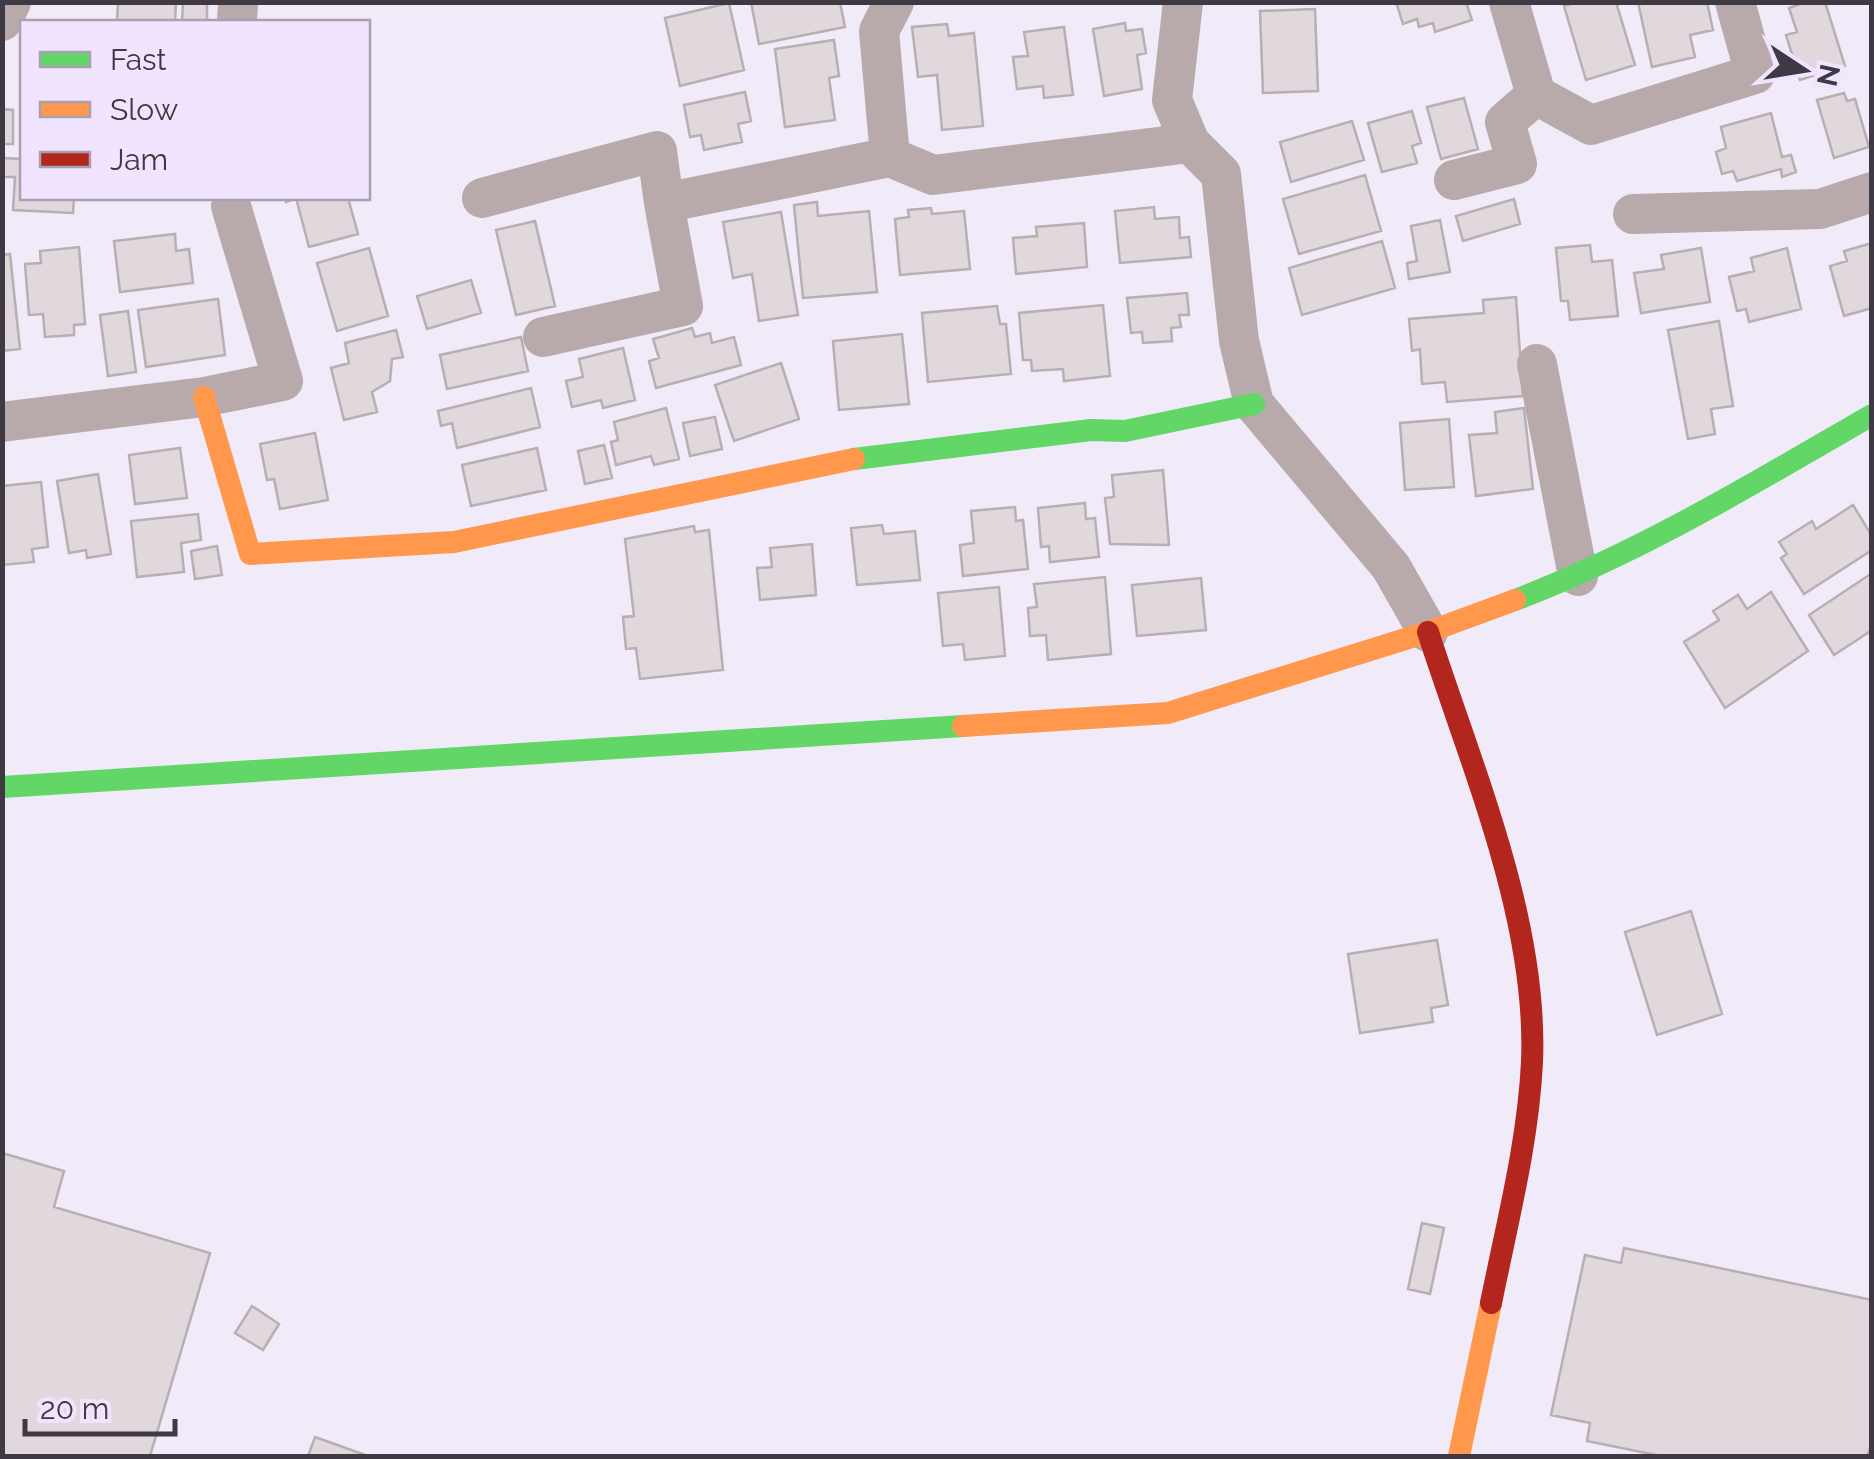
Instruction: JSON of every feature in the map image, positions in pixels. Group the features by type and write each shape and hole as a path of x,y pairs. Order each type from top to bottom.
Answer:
{"street":[{"path":"2,21 11,2"},
{"path":"890,157 879,31 894,2"},
{"path":"1183,2 1172,100 1190,143 1221,174 1239,341 1254,404 1391,567 1428,632 1513,900 1530,988 1532,1060 1524,1144 1459,1456"},
{"path":"1508,2 1536,95 1591,125 1755,74 1734,2"},
{"path":"1454,180 1517,164 1504,122 1536,95"},
{"path":"664,203 890,157 933,175 1190,143"},
{"path":"482,198 657,152 683,306 544,337"},
{"path":"1632,214 1820,209 1872,192"},
{"path":"2,422 204,396 283,381 231,206"},
{"path":"1537,364 1578,576"},
{"path":"204,396 250,554 454,542 813,464 1091,430 1124,432 1254,404"},
{"path":"2,788 1168,713 1428,632 1578,576 1700,515 1872,415"}],"building":[{"path":"118,2 176,2 175,20 117,20"},
{"path":"183,2 207,2 207,20 182,20"},
{"path":"751,2 840,2 845,27 759,44"},
{"path":"1396,2 1466,2 1472,20 1435,32 1433,23 1419,27 1417,19 1403,24"},
{"path":"1616,2 1635,65 1586,80 1564,6"},
{"path":"1638,2 1707,2 1713,30 1690,35 1695,57 1652,67"},
{"path":"1806,2 1825,2 1845,66 1800,80 1786,35 1797,32 1789,8"},
{"path":"729,3 744,70 680,86 665,18"},
{"path":"1315,9 1318,91 1263,93 1260,11"},
{"path":"1125,23 1126,31 1142,29 1146,53 1137,55 1142,89 1104,96 1093,29"},
{"path":"947,24 949,36 974,33 983,126 942,130 937,75 918,77 912,27"},
{"path":"1064,27 1073,95 1044,98 1043,86 1017,89 1013,57 1028,56 1024,32"},
{"path":"834,40 839,76 829,78 835,120 785,127 775,49"},
{"path":"745,92 751,121 738,124 742,142 704,150 701,135 690,137 684,105"},
{"path":"1844,93 1847,101 1855,99 1869,147 1834,158 1817,100"},
{"path":"1464,98 1478,149 1441,159 1427,107"},
{"path":"2,109 13,110 13,144 2,144"},
{"path":"1412,111 1421,143 1412,146 1417,163 1382,172 1368,123"},
{"path":"1771,113 1782,157 1791,155 1796,172 1782,177 1781,169 1737,181 1733,171 1722,174 1716,152 1726,148 1721,127"},
{"path":"1352,121 1364,160 1291,182 1280,142"},
{"path":"2,158 20,159 20,200 74,200 73,213 13,210 15,177 2,177"},
{"path":"1365,175 1381,231 1299,254 1283,199"},
{"path":"1514,199 1520,224 1463,241 1456,216"},
{"path":"297,200 349,200 358,234 309,247"},
{"path":"817,202 818,216 869,211 877,292 803,298 794,205"},
{"path":"1154,207 1155,219 1179,217 1180,238 1189,237 1191,257 1120,263 1115,211"},
{"path":"931,208 932,214 964,211 970,269 900,275 895,219 909,217 908,210"},
{"path":"781,212 798,315 759,321 752,274 733,278 723,222"},
{"path":"1440,220 1450,272 1409,279 1407,263 1417,261 1411,226"},
{"path":"535,221 555,306 516,315 496,230"},
{"path":"1084,223 1087,267 1016,274 1013,238 1037,236 1036,227"},
{"path":"175,234 176,251 189,249 193,283 120,292 114,241"},
{"path":"1382,241 1395,288 1302,315 1289,268"},
{"path":"1872,243 1872,308 1844,316 1830,266 1847,261 1844,251"},
{"path":"1590,245 1592,262 1612,260 1618,316 1570,320 1568,301 1561,301 1556,248"},
{"path":"79,247 85,324 74,325 74,335 45,337 43,314 29,315 25,264 41,263 40,251"},
{"path":"369,248 388,316 337,331 317,263"},
{"path":"1701,248 1710,302 1641,313 1634,273 1664,269 1661,255"},
{"path":"1787,248 1801,309 1749,322 1746,309 1737,311 1729,277 1754,271 1751,258"},
{"path":"10,254 20,349 2,351 2,255"},
{"path":"471,280 481,313 427,329 417,296"},
{"path":"1187,293 1189,315 1179,315 1181,327 1171,328 1172,341 1143,343 1142,332 1131,333 1127,298"},
{"path":"1516,297 1523,396 1447,402 1445,382 1422,384 1420,349 1412,351 1409,319 1484,313 1483,300"},
{"path":"218,299 225,355 146,367 138,310"},
{"path":"1103,305 1110,376 1064,381 1063,369 1032,371 1031,360 1023,360 1019,313"},
{"path":"997,306 1000,324 1006,324 1011,374 928,382 922,313"},
{"path":"128,311 136,372 108,376 100,315"},
{"path":"1719,321 1733,406 1711,409 1715,434 1688,439 1668,330"},
{"path":"692,328 695,337 710,333 712,343 734,337 741,365 656,388 649,361 659,358 653,339"},
{"path":"396,330 403,357 392,359 390,381 372,392 377,412 344,420 331,368 349,363 345,343"},
{"path":"902,334 909,404 839,410 833,341"},
{"path":"521,337 528,371 447,389 440,355"},
{"path":"623,348 635,400 603,408 601,400 572,407 566,381 583,377 579,359"},
{"path":"781,363 799,419 734,441 715,385"},
{"path":"531,388 540,427 457,448 452,423 441,426 438,411"},
{"path":"666,408 679,459 654,465 651,456 616,465 611,442 618,440 614,422"},
{"path":"1524,408 1533,489 1476,496 1469,435 1497,433 1495,412"},
{"path":"715,417 722,449 690,456 683,423"},
{"path":"1449,419 1454,487 1405,490 1400,423"},
{"path":"315,433 328,500 280,509 274,479 267,480 260,444"},
{"path":"604,445 612,478 585,484 578,451"},
{"path":"180,448 187,498 135,504 129,455"},
{"path":"537,448 546,490 471,506 462,465"},
{"path":"1163,470 1169,545 1110,544 1105,498 1114,497 1112,475"},
{"path":"98,474 111,554 87,558 86,550 69,553 57,481"},
{"path":"41,482 48,547 32,549 34,562 2,565 2,486"},
{"path":"1085,503 1086,519 1095,518 1099,557 1050,562 1049,546 1041,547 1038,508"},
{"path":"1853,505 1872,536 1872,550 1804,594 1781,558 1787,554 1779,542 1812,521 1816,529"},
{"path":"1015,507 1016,521 1023,520 1028,569 963,576 960,545 974,543 971,511"},
{"path":"198,514 201,540 181,543 184,572 137,577 131,521"},
{"path":"882,525 884,534 915,531 920,580 857,585 851,528"},
{"path":"694,526 695,532 709,530 723,670 640,679 636,648 626,649 623,617 634,616 625,539"},
{"path":"812,544 816,595 760,600 757,568 772,567 770,548"},
{"path":"217,546 222,575 195,579 191,551"},
{"path":"1872,573 1872,630 1834,655 1809,615"},
{"path":"1105,577 1111,654 1048,660 1046,635 1030,636 1028,608 1037,607 1034,584"},
{"path":"1201,578 1206,630 1137,636 1132,585"},
{"path":"999,587 1005,656 965,660 963,644 943,646 938,593"},
{"path":"1771,592 1808,651 1725,708 1684,642 1719,620 1713,611 1738,595 1747,609"},
{"path":"1691,911 1722,1014 1657,1035 1625,932"},
{"path":"1437,940 1448,1005 1431,1008 1433,1022 1360,1033 1348,954"},
{"path":"2,1153 64,1171 54,1207 210,1253 150,1456 2,1456"},
{"path":"1422,1223 1444,1228 1430,1294 1408,1289"},
{"path":"1624,1248 1872,1300 1872,1443 1867,1456 1661,1456 1587,1441 1590,1423 1551,1415 1585,1255 1621,1263"},
{"path":"252,1306 279,1324 263,1350 235,1333"},
{"path":"315,1437 368,1456 308,1456"}],"traffic: fast":[{"path":"854,459 1091,430 1125,431 1254,404"},
{"path":"1515,600 1653,538 1872,415"},
{"path":"2,787 963,726"}],"traffic: slow":[{"path":"204,397 250,554 454,542 854,459"},
{"path":"963,726 1168,713 1428,632 1515,600"},
{"path":"1459,1456 1491,1303"}],"traffic: jam":[{"path":"1428,632 1513,898 1531,1008 1532,1062 1526,1123 1491,1303"}]}
